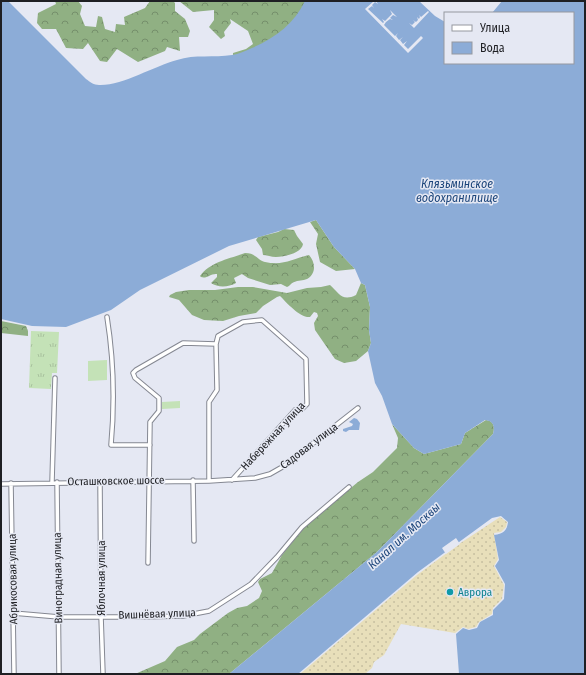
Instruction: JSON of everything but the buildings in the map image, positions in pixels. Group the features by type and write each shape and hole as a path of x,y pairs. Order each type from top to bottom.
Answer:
{"street":[{"path":"107,317 112,350 113,382 111,445 150,445"},
{"name":"Набережная улица","path":"216,344 218,336 243,322 262,320 306,359 307,404 303,408 296,410 232,480"},
{"path":"148,563 150,422 159,411 159,398 135,378 133,373 183,343 216,344 217,390 209,402 209,481"},
{"path":"52,482 55,378"},
{"name":"Садовая улица","path":"232,480 255,478 270,474 284,466 358,408"},
{"path":"193,480 194,541"},
{"name":"Осташковское шоссе","path":"1,484 232,480"},
{"name":"Виноградная улица","path":"57,482 59,674"},
{"name":"Яблочная улица","path":"100,482 103,674"},
{"name":"Абрикосовая улица","path":"11,483 14,674"},
{"name":"Вишнёвая улица","path":"13,613 59,617 138,617 183,616 209,611 251,584 277,557 302,527 349,487"}],"green space":[{"path":"55,1 78,1 82,6 80,14 85,26 96,27 98,16 102,17 105,29 115,32 116,24 125,25 124,17 145,8 150,1 173,1 175,3 175,11 185,19 190,31 188,37 179,37 180,51 167,47 165,51 138,62 117,49 107,62 100,61 88,43 83,49 66,48 56,29 42,29 37,23 38,13 56,4"},
{"path":"179,1 308,1 284,36 233,58 233,53 246,49 253,44 248,31 230,19 231,23 224,32 225,36 221,39 209,27 214,20 214,10 193,12"},
{"path":"316,220 334,247 355,269 336,271 320,262 316,244 318,234 310,222"},
{"path":"284,229 294,230 303,244 302,247 292,254 283,256 274,257 263,255 262,249 256,240 258,237"},
{"path":"245,253 252,254 262,261 271,263 287,262 309,255 314,264 314,271 307,279 293,282 287,287 281,284 270,285 248,278 242,274 234,278 236,283 227,286 220,286 211,283 217,277 217,274 205,277 200,276 214,264"},
{"path":"361,283 365,285 370,307 369,330 371,343 368,351 356,361 344,363 335,359 315,330 314,323 318,316 317,313 314,312 310,317 306,317 294,310 280,296 263,306 256,313 223,321 204,320 192,315 179,300 169,297 176,292 189,290 215,290 253,287 287,293 307,288 330,285 338,294 347,298 356,295"},
{"path":"1,321 26,326 28,336 1,333"},
{"path":"31,331 59,332 57,373 52,373 51,389 29,388"},
{"path":"107,360 107,380 88,381 88,361"},
{"path":"180,401 180,408 162,409 162,402"},
{"path":"486,420 491,422 493,425 493,434 377,552 229,674 135,674 165,661 177,647 194,640 228,613 237,608 247,606 259,598 262,591 258,582 260,579 272,573 282,555 306,525 358,482 373,472 397,448 398,438 392,424 414,448 424,454 461,444 465,433"}],"sand":[{"name":"Аврора","path":"500,517 507,522 506,527 501,532 494,533 498,559 494,566 504,585 502,599 493,608 492,614 479,622 476,627 468,629 463,627 455,633 401,624 384,655 374,662 372,668 365,674 300,674 417,575 459,544"}],"water":[{"name":"Клязьминское водохранилище","path":"1,1 8,1 86,79 99,85 128,79 184,58 235,55 276,35 295,17 305,1 419,1 435,16 444,21 444,64 574,64 574,12 493,12 502,1 585,1 585,674 459,674 456,634 463,628 469,630 477,628 480,622 493,615 493,610 504,599 505,584 495,566 499,560 494,535 504,532 507,528 508,522 501,516 492,518 418,572 298,674 229,674 377,552 493,434 494,429 492,423 485,420 465,433 461,444 424,454 414,448 392,424 382,396 375,383 368,351 371,343 369,330 370,307 365,285 361,283 355,269 334,247 316,220 229,246 140,290 111,310 66,327 32,326 1,319"},
{"path":"354,418 360,423 359,430 343,431 343,429 352,426 353,424 349,422"}],"pier":[{"path":"374,1 378,4 375,2 372,5 374,8 372,6 368,9 383,23 384,22 382,19 385,21 392,14 390,10 397,17 393,15 390,18 393,20 390,19 384,25 395,36 398,33 396,36 399,40 403,37 400,40 403,44 407,41 404,45 408,49 421,36 423,38 408,53 365,9"},
{"path":"428,11 429,12 414,28 409,23 412,25 415,22 413,20 416,22 418,20 417,17 419,19 420,17 419,15 421,17"},
{"path":"456,538 460,544 446,554 442,548"}],"place":[{"name":"Аврора","path":"450,592"}],"water label":[{"name":"Канал им. Москвы","path":"404,536"}]}
